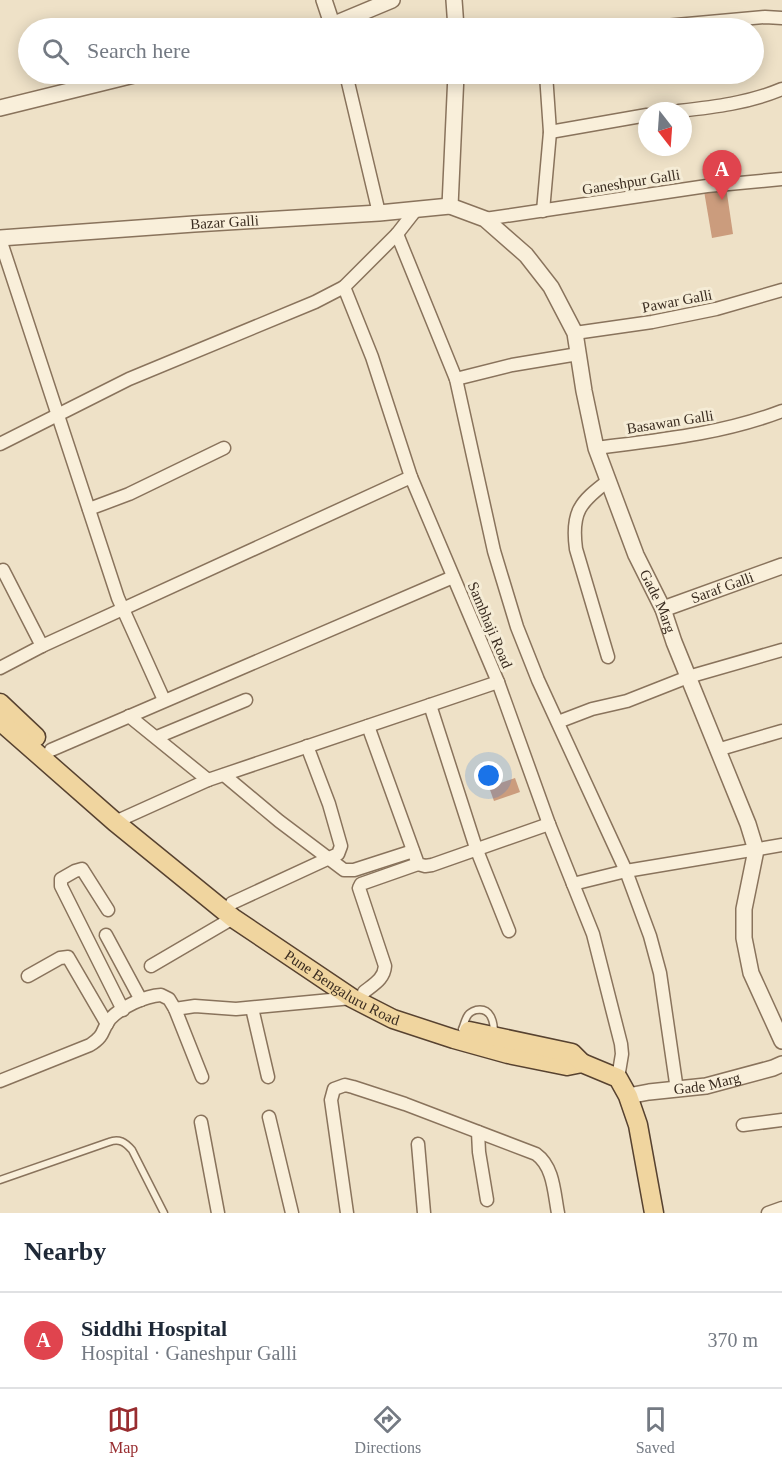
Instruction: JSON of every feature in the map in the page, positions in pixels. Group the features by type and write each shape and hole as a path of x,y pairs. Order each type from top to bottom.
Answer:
{"main road":[{"path":"0,703 120,818"},
{"path":"0,721 232,911 244,913 358,995 462,1029 572,1053 582,1063"},
{"name":"Pune Bengaluru Road","path":"358,995 393,1019 497,1051 567,1066 582,1063 618,1078"},
{"path":"618,1078 628,1096 638,1125 654,1213"}],"street":[{"path":"324,0 328,18"},
{"path":"353,18 392,0"},
{"path":"454,0 455,18"},
{"path":"754,18 782,18"},
{"path":"0,108 97,84"},
{"path":"348,84 380,213"},
{"path":"450,206 456,84"},
{"path":"543,211 550,132 547,84"},
{"path":"692,109 742,102 782,89"},
{"path":"550,132 638,117"},
{"name":"Ganeshpur Galli","path":"485,219 707,186 782,179"},
{"name":"Bazar Galli","path":"0,239 194,224 415,211 450,206"},
{"name":"Gade Marg","path":"450,206 485,219 526,255 551,287 575,333 596,448 636,555 663,609 748,824 756,850 744,909 744,938 751,973 781,1038"},
{"path":"0,444 129,379 315,302 345,287 397,234 415,211"},
{"path":"397,234 456,379 494,551 517,627 538,680 626,871 650,936 660,973 677,1090"},
{"path":"0,239 118,598 164,700"},
{"name":"Sambhaji Road","path":"345,287 372,357 411,477 498,682 549,824 593,934 621,1044 622,1054 618,1078"},
{"name":"Pawar Galli","path":"575,333 663,320 716,309 782,290"},
{"path":"456,379 512,365 578,354"},
{"name":"Basawan Galli","path":"596,448 701,435 782,411"},
{"path":"89,509 148,486 224,448"},
{"path":"0,668 42,646 411,477"},
{"path":"608,481 587,497 577,510 574,531 576,549 608,657"},
{"name":"Saraf Galli","path":"663,609 782,566"},
{"path":"3,570 42,646"},
{"path":"51,750 453,577"},
{"path":"558,722 592,709 636,699 688,677 782,650"},
{"path":"120,818 208,780 498,682"},
{"path":"157,737 246,700"},
{"path":"430,705 476,848 509,931"},
{"path":"129,716 208,780"},
{"path":"368,726 418,864"},
{"path":"717,750 782,731"},
{"path":"151,966 232,911 338,854 341,846 340,840 307,746"},
{"path":"224,775 279,821 348,871 413,851"},
{"path":"175,1009 195,1006 229,1009 252,1008 358,995 381,979 385,966 359,888 361,884 418,864 432,865 549,824"},
{"path":"573,884 626,871 782,845"},
{"path":"108,910 82,869 61,879 61,886 89,946 123,1010"},
{"path":"106,935 141,1000"},
{"path":"28,976 60,958 68,957 107,1024"},
{"path":"0,1081 90,1045 100,1039 111,1018 141,1000 161,995 169,999 175,1009 202,1077"},
{"path":"252,1008 268,1077"},
{"name":"Gade Marg","path":"628,1096 706,1086 782,1064"},
{"path":"347,1213 331,1100 334,1089 339,1086 353,1087 384,1097 536,1154 543,1159 551,1175 558,1213"},
{"path":"269,1117 292,1213"},
{"path":"743,1125 782,1120"},
{"path":"201,1122 218,1213"},
{"path":"478,1132 487,1200"},
{"path":"418,1144 424,1213"},
{"path":"768,1213 782,1208"}],"lane":[{"path":"0,1180 120,1140 132,1150 164,1213"}],"building":[{"path":"726,187 733,234 712,238 704,191"},
{"path":"515,778 520,792 494,801 489,787"}],"place":[{"name":"Siddhi Hospital","path":"722,200"}]}
